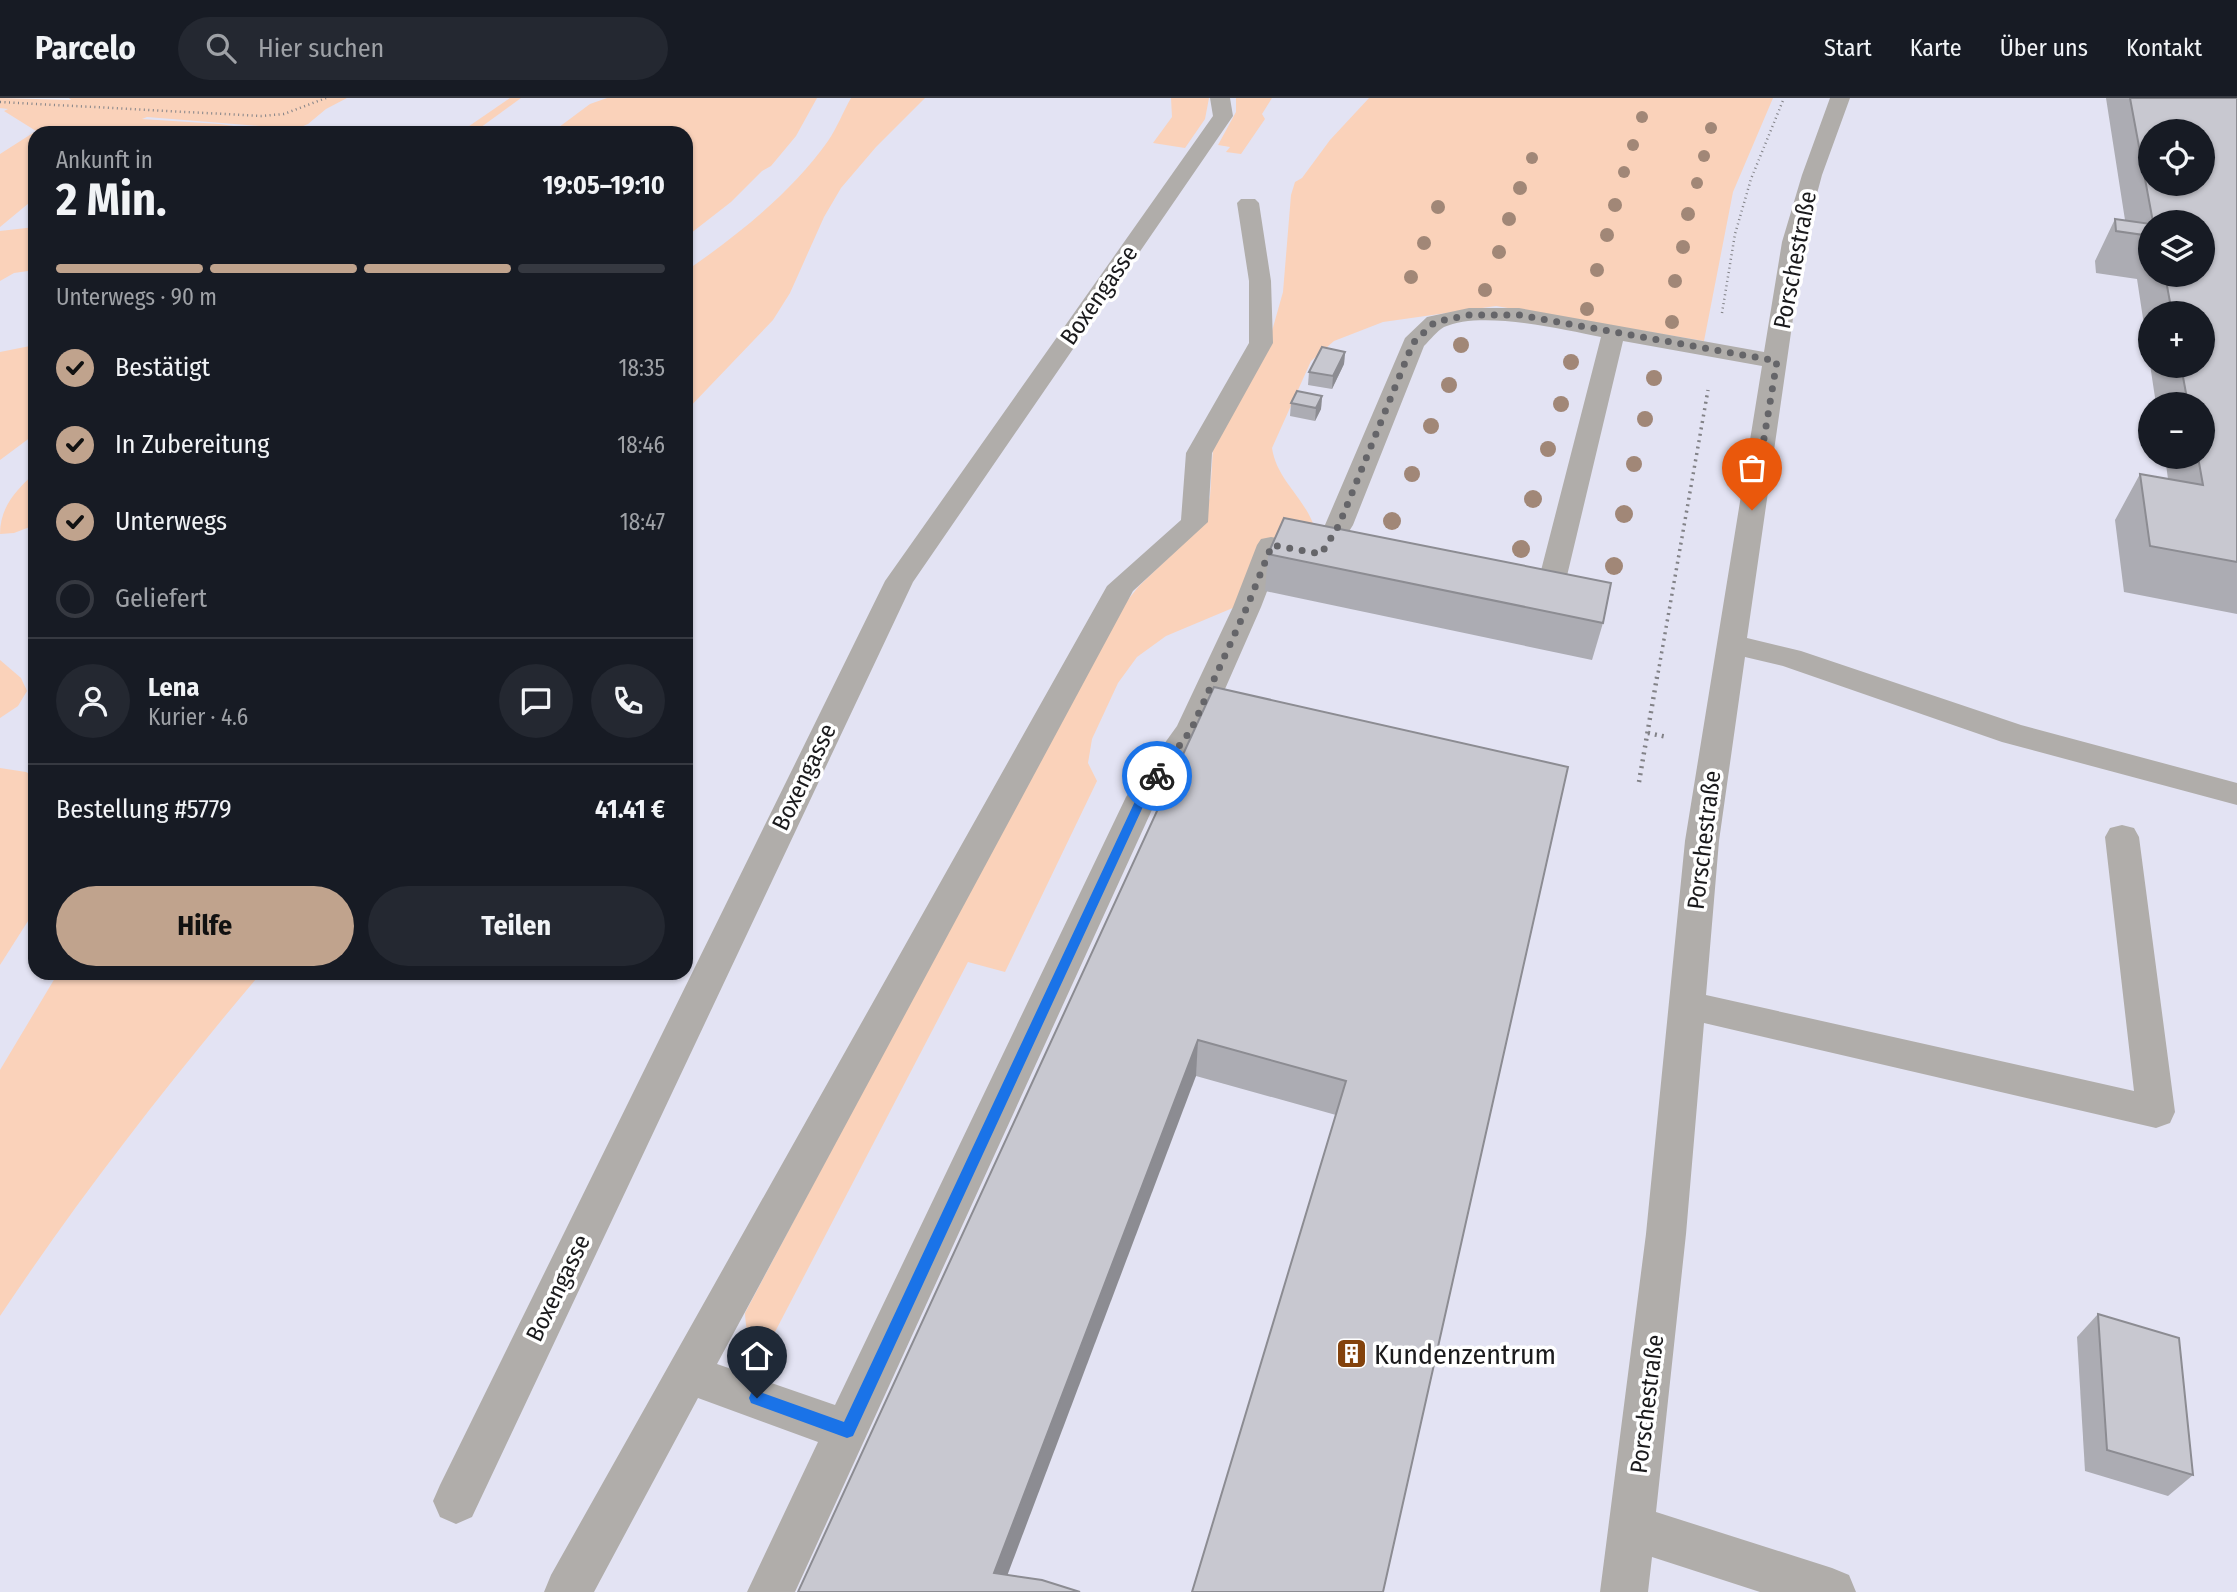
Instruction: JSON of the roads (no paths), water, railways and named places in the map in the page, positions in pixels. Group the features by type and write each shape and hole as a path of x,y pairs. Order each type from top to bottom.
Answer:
{"lane":[{"name":"Boxengasse","path":"456,1501 899,580 1223,116 1220,98"},
{"name":"Porschestraße","path":"1624,1592 1666,1234 1702,841 1793,242 1812,175 1840,98"},
{"path":"568,1592 1121,586 1194,522 1199,453 1261,343 1260,281 1248,204"},
{"path":"1321,554 1339,525 1413,343 1435,322 1469,315 1519,315 1777,361"},
{"path":"1507,593 1547,601 1614,331"},
{"path":"771,1592 1142,797 1191,730 1272,545 1348,560"},
{"path":"1731,644 1790,658 2013,734 2237,794"},
{"path":"1687,1005 2156,1112 2122,836"},
{"path":"688,1374 847,1431"},
{"path":"1632,1527 1832,1592"}],"place":[{"name":"Kundenzentrum","path":"1351,1354"}]}
